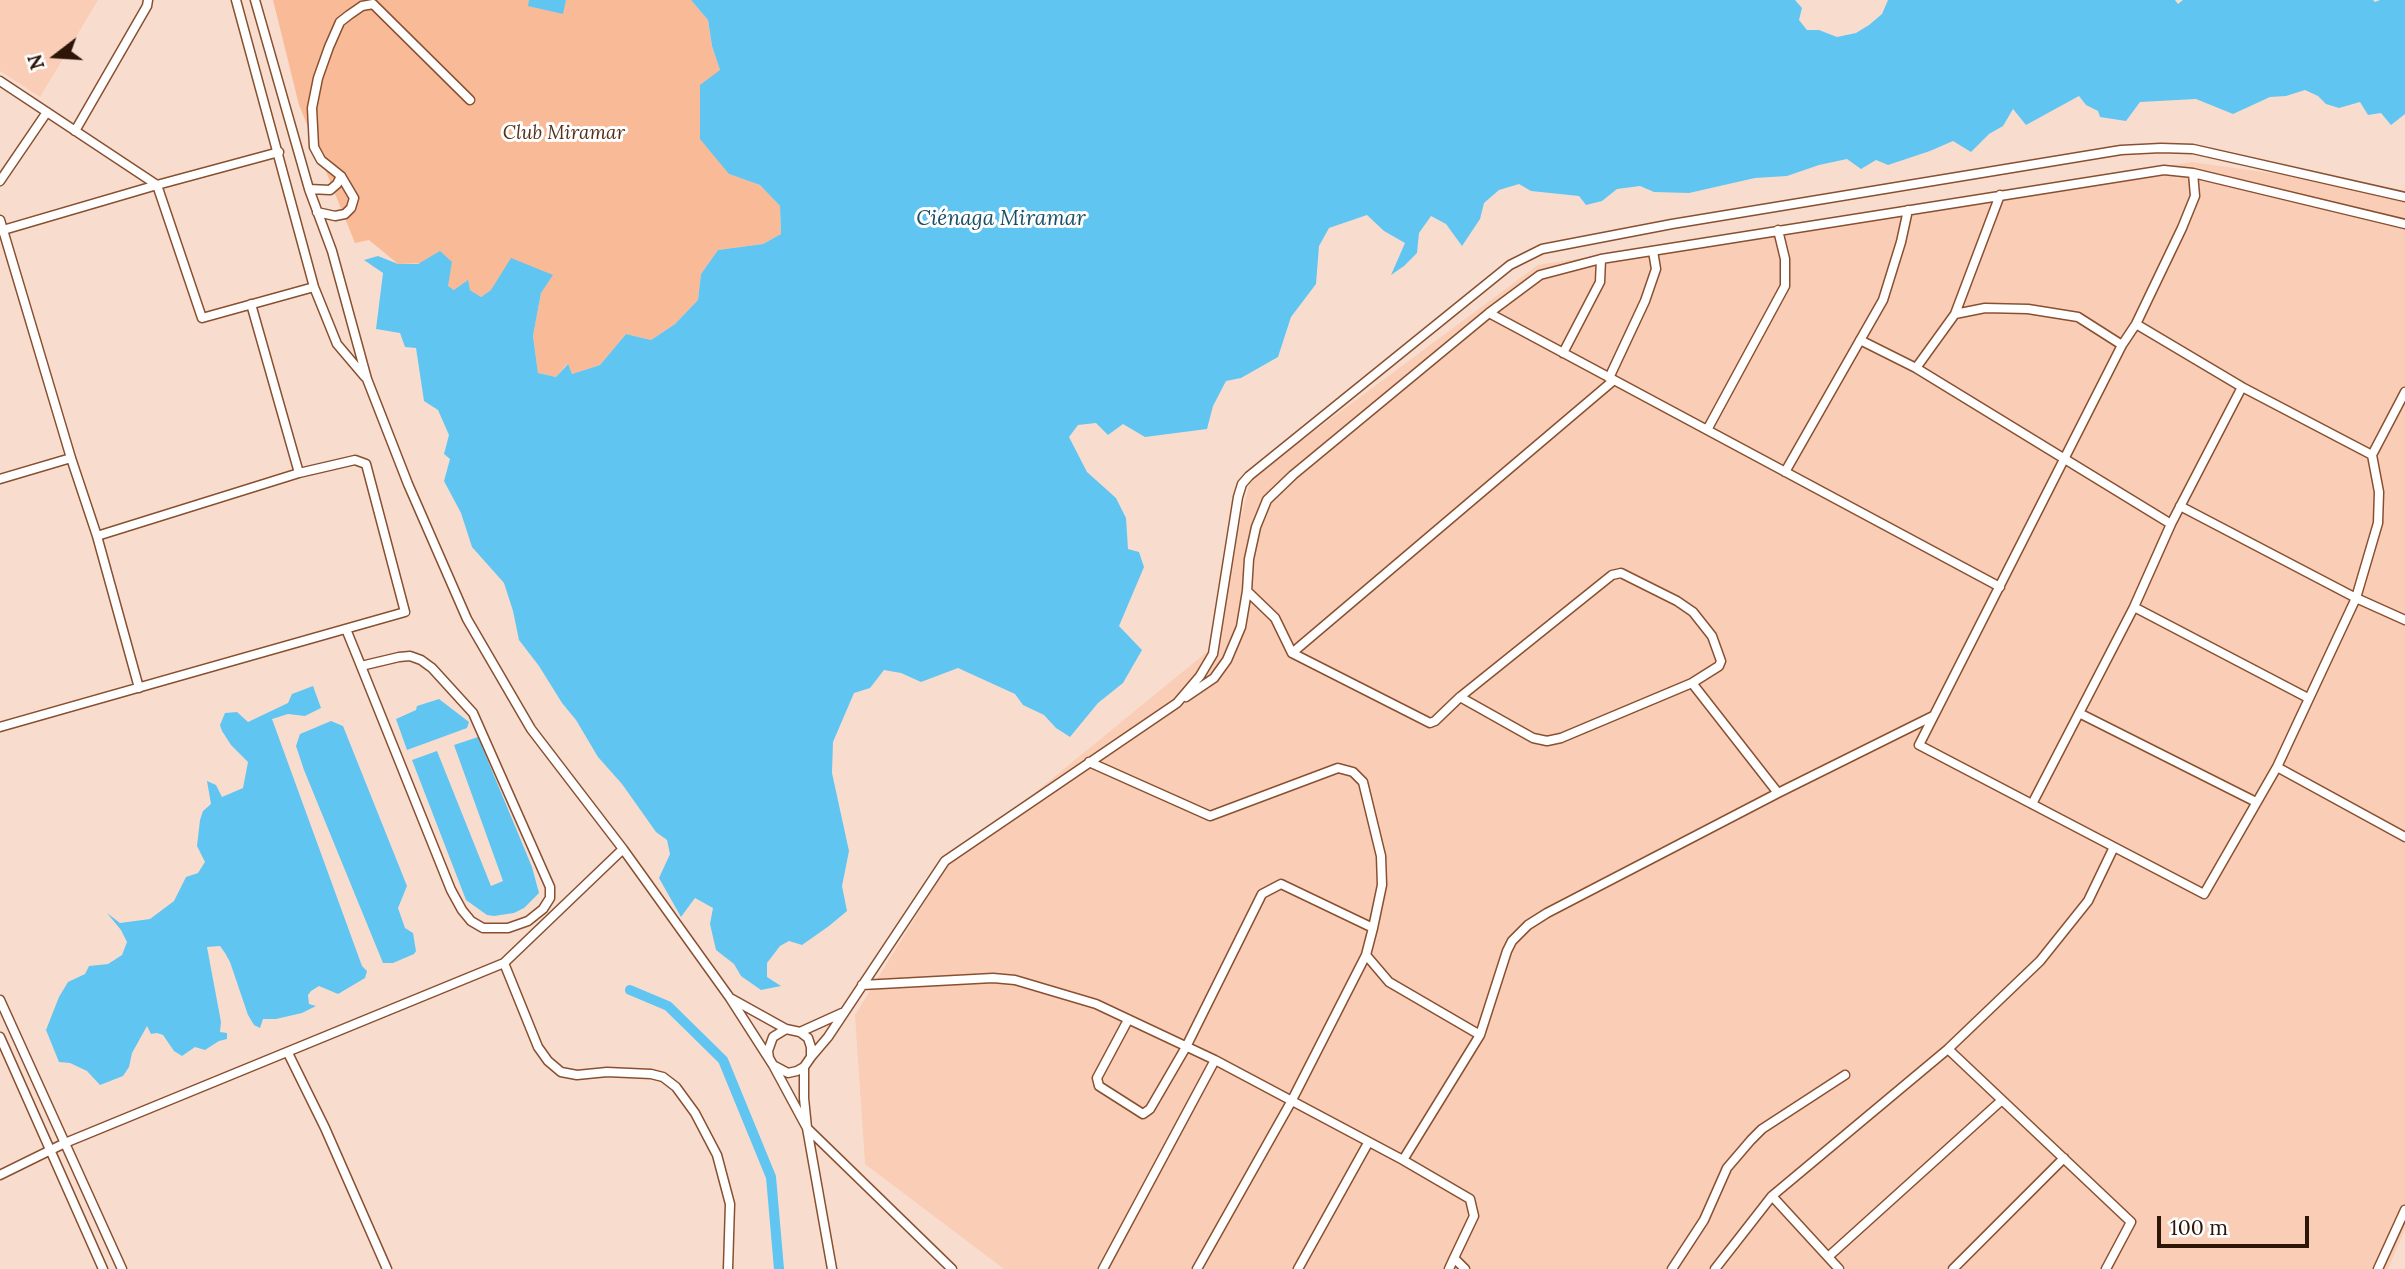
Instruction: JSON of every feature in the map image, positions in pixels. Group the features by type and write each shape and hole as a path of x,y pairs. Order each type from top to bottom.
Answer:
{"street":[{"path":"75,131 148,0"},
{"path":"236,0 314,286 337,344 367,379"},
{"path":"255,0 309,189 332,251 367,379 408,484 467,619 531,729 623,849 730,998 773,1065 788,1073 804,1067"},
{"path":"317,212 335,216 345,214 351,208 354,198 341,176 321,160 314,147 312,108 321,70 340,22 362,6 373,4 470,100"},
{"path":"0,80 157,185 202,318 314,286"},
{"path":"0,181 47,112"},
{"path":"1177,703 1200,676 1213,654 1242,484 1510,264 1542,249 1672,224 2121,150 2193,149 2405,197"},
{"path":"1,231 279,152"},
{"path":"832,1269 807,1128 804,1067 828,1037 945,861 1214,678 1227,660 1241,627 1249,559 1256,527 1268,500 1293,475 1489,313 1540,275 1601,259 2164,170 2193,173 2405,224"},
{"path":"2193,173 2195,196 2136,324 2122,345 1919,746 2204,894 2277,767 2356,598 2378,523 2379,509 2372,455 2405,392"},
{"path":"309,189 330,190 341,176"},
{"path":"1916,368 1955,314 2000,195"},
{"path":"1785,472 1883,300 1908,210"},
{"path":"0,220 1,231 97,536 139,688"},
{"path":"1707,430 1785,286 1786,260 1778,230"},
{"path":"1292,653 1612,379 1656,269 1653,251"},
{"path":"1563,353 1600,282 1601,259"},
{"path":"251,304 299,473"},
{"path":"1955,314 1985,308 2018,308 2078,317 2122,345"},
{"path":"1489,313 2000,587"},
{"path":"2136,324 2242,387 2372,455"},
{"path":"1860,340 1916,368 2171,524"},
{"path":"2032,804 2134,607 2171,524 2242,387"},
{"path":"0,479 71,458"},
{"path":"0,727 405,612 366,464 355,460 299,473 97,536"},
{"path":"2180,506 2356,598 2405,620"},
{"path":"1247,591 1275,618 1292,653 1430,723 1435,721 1460,697 1616,573 1677,601 1693,612 1712,636 1721,661 1719,666 1692,683 1561,738 1547,741 1533,738 1460,697"},
{"path":"2134,607 2308,698"},
{"path":"346,629 451,890 462,910 471,921 483,928 508,929 528,921 543,909 550,898 550,887 473,713 432,668 421,660 410,656 398,657 361,666"},
{"path":"1692,683 1777,793"},
{"path":"2079,713 2256,803"},
{"path":"1403,1160 1479,1035 1507,951 1528,925 1559,906 1777,793 1935,715"},
{"path":"1089,762 1210,816 1338,768 1353,772 1363,782 1381,856 1382,885 1366,955 1291,1102 1197,1269"},
{"path":"2277,767 2405,837"},
{"path":"1715,1269 1772,1196 1948,1049 2048,951 2088,901 2114,847"},
{"path":"0,1175 65,1143 504,963 623,849"},
{"path":"1128,1020 1097,1078 1099,1086 1143,1114 1150,1109 1186,1047 1262,894 1281,884 1373,928"},
{"path":"1366,955 1390,982 1479,1035"},
{"path":"504,963 538,1047 548,1061 561,1072 578,1075 639,1072 663,1077 676,1087 695,1113 717,1155 730,1204 729,1269"},
{"path":"862,985 1004,979 1096,1004 1215,1060 1403,1160 1470,1199 1474,1216 1449,1269"},
{"path":"730,998 786,1030 800,1032 808,1038 811,1057"},
{"path":"0,1000 122,1269"},
{"path":"800,1032 845,1012"},
{"path":"786,1030 779,1032 769,1044 769,1058 807,1128 952,1269"},
{"path":"0,1038 103,1269"},
{"path":"1948,1049 2131,1223 2106,1269"},
{"path":"288,1053 325,1128 387,1269"},
{"path":"1103,1269 1215,1060"},
{"path":"1672,1269 1704,1220 1727,1168 1751,1140 1762,1129 1845,1075"},
{"path":"1828,1257 2002,1100"},
{"path":"1298,1269 1368,1143"},
{"path":"1953,1269 2064,1158"},
{"path":"1772,1196 1839,1269"},
{"path":"2378,1269 2405,1210"},
{"path":"1454,1258 1465,1269"}],"shaded area":[{"path":"0,0 98,0 40,97 0,71"},
{"path":"2192,162 2405,192 2405,1229 2388,1269 1004,1269 865,1164 855,1015 949,863 1208,651 1251,478 1538,265"}],"green space":[{"name":"Club Miramar","path":"273,0 691,0 708,20 712,46 720,70 729,174 760,185 780,206 781,234 763,244 718,250 701,274 698,300 675,324 651,340 626,334 600,365 572,374 567,364 556,377 538,373 533,336 541,293 552,275 491,290 481,297 470,290 454,290 447,286 452,262 398,264 369,240 355,243 299,105"}],"water":[{"path":"529,0 566,0 563,14 528,6"},
{"name":"Ciénaga Miramar","path":"691,0 1795,0 1802,8 1799,20 1807,30 1819,30 1837,37 1856,33 1869,25 1882,14 1888,0 2175,0 2178,4 2183,0 2405,0 2405,114 2391,125 2381,113 2368,115 2360,102 2339,108 2326,104 2318,96 2305,90 2286,96 2270,97 2233,114 2196,99 2140,102 2126,121 2100,117 2098,111 2086,105 2079,96 2026,125 2013,109 2003,126 1989,134 1971,152 1953,141 1888,165 1876,160 1861,169 1847,159 1787,176 1755,178 1689,193 1654,192 1640,186 1617,189 1602,201 1586,205 1579,196 1531,191 1519,184 1499,190 1484,203 1480,219 1462,246 1446,224 1431,216 1419,233 1417,253 1391,275 1405,243 1384,231 1367,215 1329,228 1319,246 1316,284 1291,317 1278,357 1241,378 1226,381 1213,406 1207,429 1145,437 1123,424 1108,435 1096,423 1078,425 1069,437 1087,472 1116,498 1126,518 1128,549 1139,552 1144,567 1119,626 1142,650 1123,683 1098,703 1070,737 1056,728 1044,715 1023,705 1015,694 958,668 921,682 901,673 884,670 870,688 854,693 833,742 832,773 849,851 842,886 847,911 802,945 789,941 780,946 767,963 767,977 781,986 761,990 741,976 734,964 716,950 710,924 713,908 695,898 681,917 659,878 670,854 667,840 656,832 622,784 598,757 576,720 519,640 504,583 472,547 461,513 444,481 450,459 444,454 449,435 438,410 424,401 416,348 405,347 400,333 376,329 383,273 364,260 378,256 398,264 418,264 440,251 452,262 448,286 454,290 468,280 470,290 481,297 491,290 511,258 553,275 541,293 533,336 538,373 556,377 568,364 572,374 600,365 626,334 651,340 675,324 698,300 701,274 718,250 763,244 781,234 780,206 760,185 729,174 700,139 700,85 720,70 712,46 708,20"},
{"path":"313,686 321,708 305,716 288,714 272,719 362,966 367,971 365,978 338,994 319,986 308,995 309,1004 316,1006 302,1013 263,1019 260,1028 254,1025 248,1015 225,953 220,946 207,947 221,1022 220,1032 227,1033 227,1039 205,1050 195,1047 182,1056 174,1051 163,1035 151,1034 147,1026 123,1076 100,1085 87,1071 70,1063 59,1062 46,1030 59,997 68,982 85,974 89,966 108,964 122,955 127,942 107,913 120,923 150,919 174,901 186,877 198,873 205,862 197,846 203,811 211,804 207,781 216,785 222,797 243,788 248,762 231,745 222,731 220,725 225,713 237,712 248,722 288,703 292,694"},
{"path":"439,699 469,722 467,728 407,750 396,719 416,710 417,706"},
{"path":"331,721 343,726 407,886 398,908 405,928 413,933 416,951 393,963 383,963 296,746 300,734"},
{"path":"478,737 532,867 539,893 524,908 514,913 494,916 487,915 466,900 412,760 437,751 491,886 503,881 454,745"}],"waterway":[{"path":"630,990 668,1006 723,1060 771,1177 779,1269"}]}
